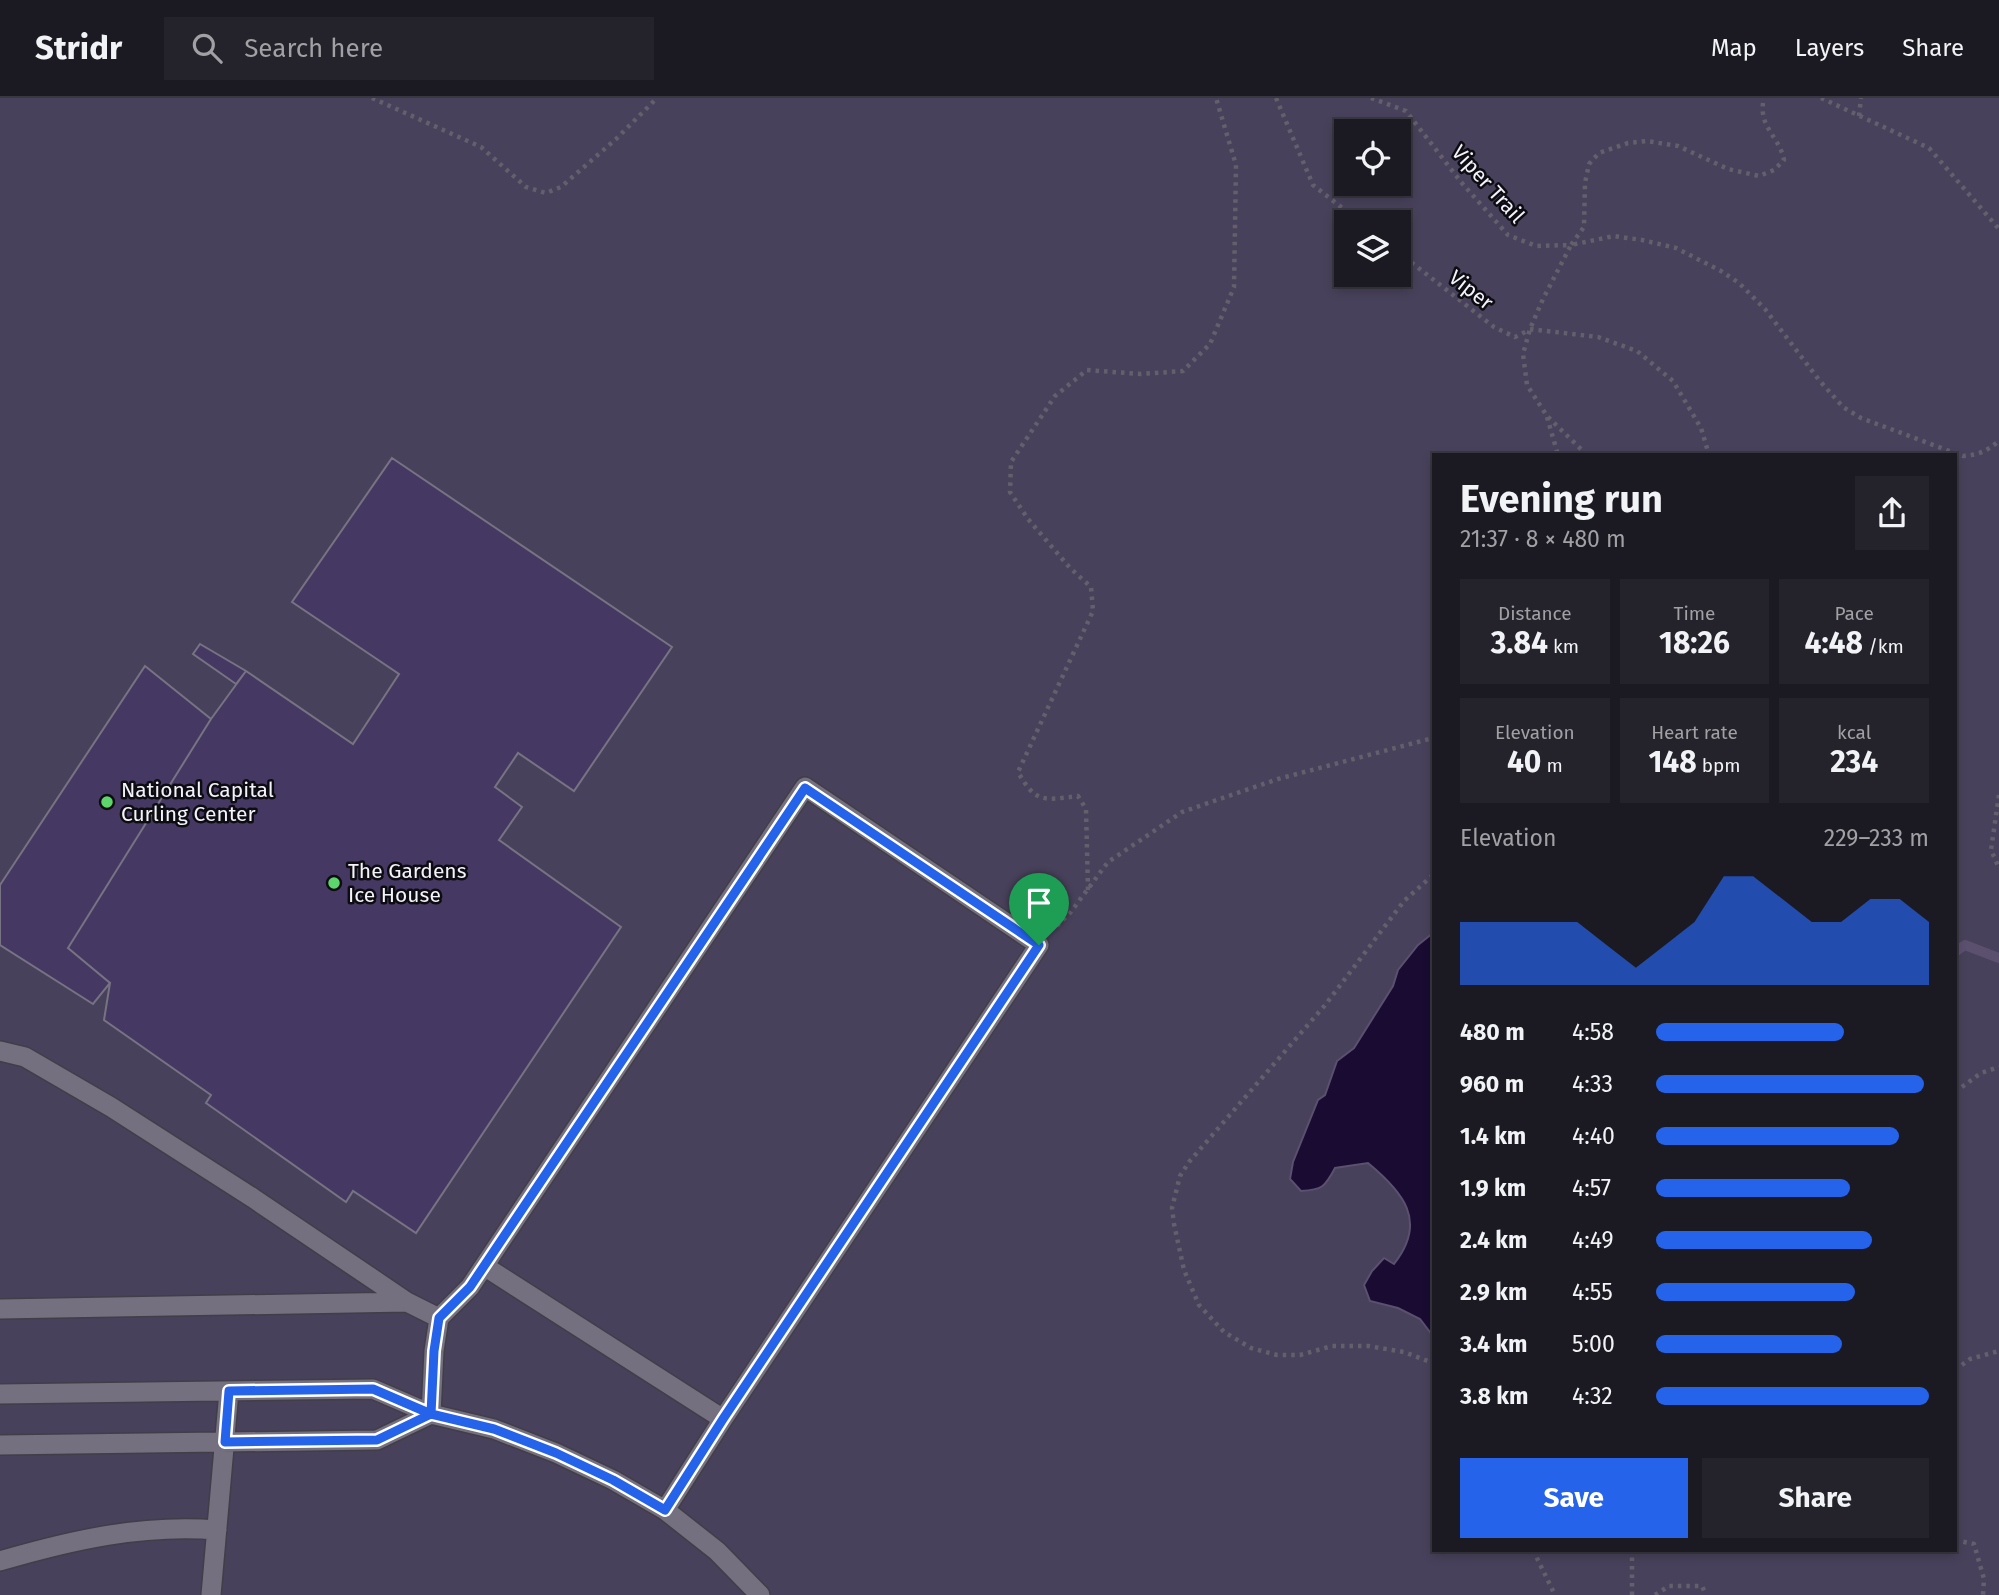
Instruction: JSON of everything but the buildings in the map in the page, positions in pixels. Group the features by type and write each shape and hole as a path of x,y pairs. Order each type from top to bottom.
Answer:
{"lane":[{"path":"431,1414 434,1351 439,1318 470,1287 805,788 1039,945 665,1510"},
{"path":"0,1051 25,1057 111,1107 253,1198 407,1302 439,1318"},
{"path":"484,1266 723,1419"},
{"path":"0,1308 407,1302"},
{"path":"0,1394 373,1389 431,1414 494,1429 556,1453 613,1480 665,1510 716,1551 760,1595"},
{"path":"211,1595 229,1391"},
{"path":"0,1445 377,1440 431,1414"},
{"path":"0,1561 114,1533 182,1527 217,1530"}],"path":[{"path":"372,98 481,147 526,187 546,193 561,187 616,139 657,98"},
{"path":"1088,890 1086,809 1078,796 1046,800 1028,791 1018,772 1093,611 1091,587 1070,568 1028,519 1010,492 1011,462 1055,396 1087,370 1141,374 1184,371 1210,344 1234,287 1236,165 1216,98"},
{"path":"1276,98 1312,185 1344,210"},
{"name":"Viper Trail","path":"1371,98 1406,111 1461,182 1508,235 1536,246 1571,245 1614,236 1676,248 1739,283 1765,309 1843,407 1861,418 1955,453"},
{"path":"1585,453 1547,416 1527,385 1523,354 1543,299 1571,245 1584,227 1585,183 1589,164 1599,153 1628,143 1647,141 1678,146 1728,169 1759,176 1774,170 1784,160 1782,148 1763,121 1764,98"},
{"path":"1821,98 1929,148 1999,229"},
{"path":"1859,116 1861,98"},
{"name":"Viper","path":"1411,262 1494,327 1515,337 1530,330"},
{"path":"1530,330 1598,337 1637,351 1673,382 1701,428 1708,453"},
{"path":"1547,416 1557,453"},
{"name":"Viper Trail","path":"1957,454 1976,455 1988,451 1999,441"},
{"path":"1039,945 1070,913 1108,862 1182,812 1279,779 1432,738"},
{"path":"1999,795 1991,850 1999,868"},
{"path":"1432,876 1404,901 1326,1004 1208,1139 1180,1176 1172,1208 1184,1270 1199,1305 1224,1332 1251,1349 1277,1355 1300,1355 1332,1346 1368,1346 1404,1352 1432,1363"},
{"path":"1957,1091 1981,1073 1999,1067"},
{"path":"1957,1369 1970,1359 1999,1351"},
{"path":"1957,1540 1974,1544 1984,1579 1983,1595"},
{"path":"1534,1552 1555,1595"},
{"path":"1632,1552 1632,1595"},
{"path":"1655,1595 1669,1586 1702,1586 1706,1595"}],"shaded area":[{"path":"0,98 1999,98 1999,1595 0,1595"},
{"path":"1432,934 1432,1335 1420,1319 1398,1308 1370,1301 1364,1285 1384,1258 1394,1264 1404,1249 1409,1234 1407,1208 1392,1185 1368,1163 1335,1168 1325,1183 1314,1190 1301,1191 1290,1179 1293,1162 1318,1100 1325,1095 1337,1061 1354,1048 1393,986 1398,970 1418,945"}],"waterway":[{"path":"1957,951 1965,945 1999,958"}],"place":[{"name":"National Capital Curling Center","path":"107,802"},
{"name":"The Gardens Ice House","path":"334,883"}],"route":[{"path":"1039,945 665,1510 613,1480 556,1453 494,1429 431,1414 373,1389 229,1391 225,1442 377,1440 431,1414 434,1351 439,1318 470,1287 805,788 1039,945"}]}
